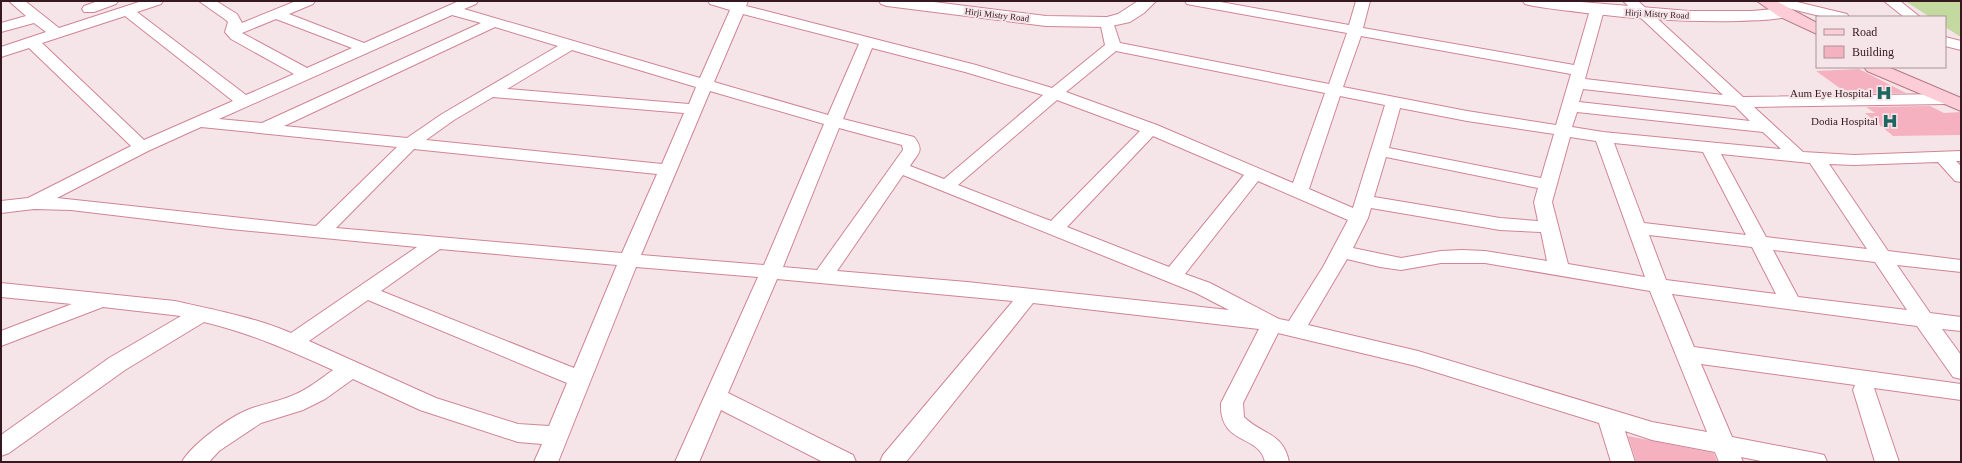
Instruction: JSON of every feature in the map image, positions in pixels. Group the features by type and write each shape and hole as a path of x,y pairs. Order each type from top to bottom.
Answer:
{"main road":[{"name":"Hirji Mistry Road","path":"887,1 1046,21 1107,22 1124,18 1138,10 1148,1"},
{"name":"Hirji Mistry Road","path":"956,1 1039,11 1084,21"},
{"name":"Hirji Mistry Road","path":"1532,1 1597,10 1644,14 1755,16 1783,10"},
{"path":"1765,1 1816,28"},
{"path":"1783,10 1802,27 1816,36"},
{"path":"1876,68 1956,100"},
{"path":"1894,68 1956,100"}],"street":[{"path":"16,1 57,34"},
{"path":"89,9 111,1"},
{"path":"1,52 156,1"},
{"path":"232,32 308,1"},
{"path":"715,1 740,5 867,42 946,62 1054,94 1151,129 1299,192 1362,209 1500,224 1548,227"},
{"path":"1192,1 1355,31 1578,77 1739,102 1956,100"},
{"path":"1299,192 1335,90 1364,1"},
{"path":"1630,1 1768,128 1808,157 1882,256 1924,320 1961,371"},
{"path":"1891,1 1912,16"},
{"path":"214,2 232,17 234,22 232,32"},
{"path":"34,203 142,147 462,4 494,22 706,83 834,122 908,141 912,146 912,150 824,276"},
{"path":"546,462 629,260 740,5"},
{"path":"1558,269 1543,202 1597,10"},
{"path":"1783,10 1813,10 1838,16"},
{"path":"127,11 243,102"},
{"path":"276,14 364,48"},
{"path":"1,28 37,17"},
{"path":"264,129 494,22"},
{"path":"1107,22 1113,46"},
{"path":"232,32 246,43 306,74"},
{"path":"32,42 142,147"},
{"path":"687,462 770,272 867,42"},
{"path":"321,232 410,144 448,116 572,44"},
{"path":"1113,46 1182,62 1467,116 1603,137 1710,149 1854,160 1961,156"},
{"path":"946,186 1113,46"},
{"path":"490,92 694,109"},
{"path":"1295,328 1342,251 1362,209 1394,102"},
{"path":"1570,106 1768,128"},
{"path":"197,122 668,170"},
{"path":"1054,228 1151,129"},
{"path":"1603,137 1658,286 1727,454"},
{"path":"1710,149 1791,303"},
{"path":"1380,152 1548,185"},
{"path":"1943,157 1961,177"},
{"path":"900,168 1173,276 1218,295 1272,324"},
{"path":"1173,276 1255,173"},
{"path":"1,207 34,203 71,204 321,232 824,276 1028,296 1272,324 1295,328 1418,359 1609,419 1727,454 1815,462"},
{"path":"1637,228 1961,266"},
{"path":"292,343 436,243"},
{"path":"1342,251 1380,261 1400,264 1462,256 1485,257 1658,286 1961,324"},
{"path":"1,290 175,308 203,313 240,323 292,343 428,404 495,427 518,432 557,436"},
{"path":"366,292 580,379"},
{"path":"892,462 1028,296"},
{"path":"1,338 100,300"},
{"path":"1,447 117,364 203,313"},
{"path":"1272,324 1232,403 1232,412 1235,422 1264,440 1274,450 1277,462"},
{"path":"1686,354 1961,392"},
{"path":"194,462 211,445 253,417 295,404 316,393 351,369"},
{"path":"1864,390 1887,462"},
{"path":"716,397 844,462"},
{"path":"1609,419 1623,462"}],"shaded area":[{"path":"1905,1 1961,1 1961,37 1946,28 1946,16 1928,16"}],"building":[{"path":"1859,69 1906,93 1848,94 1816,71"},
{"path":"1930,106 1944,113 1961,112 1961,135 1893,136 1865,113 1875,113 1866,107"},
{"path":"1628,436 1714,453 1717,462 1636,461"}],"place":[{"name":"Aum Eye Hospital","path":"1884,93"},
{"name":"Dodia Hospital","path":"1890,121"}]}
